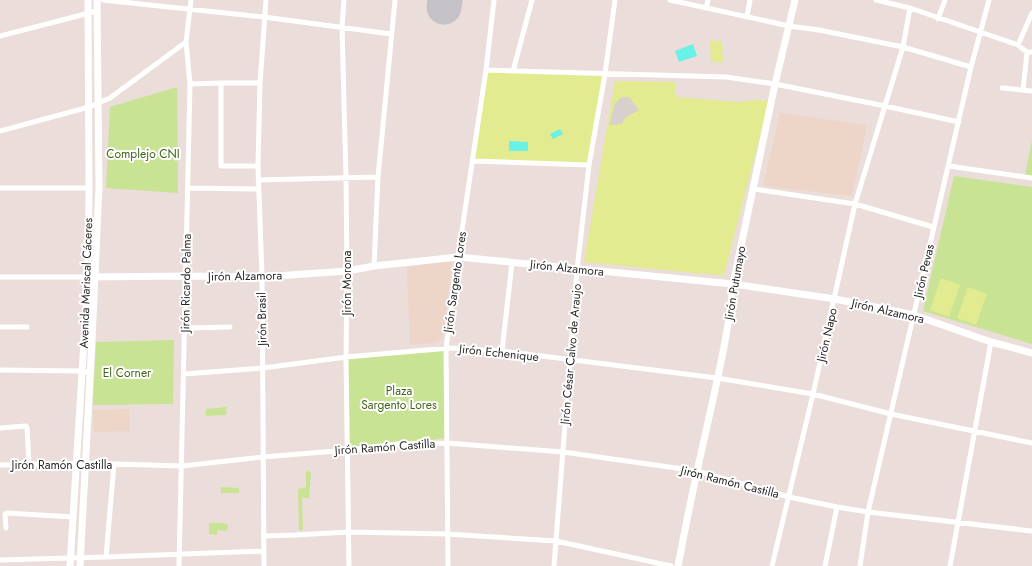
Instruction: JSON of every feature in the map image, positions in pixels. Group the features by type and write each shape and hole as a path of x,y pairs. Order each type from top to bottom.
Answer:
{"street":[{"name":"Avenida Mariscal Cáceres","path":"80,566 90,373 92,277 89,188 88,0"},
{"name":"Avenida Mariscal Cáceres","path":"70,566 83,371 99,188 97,0"},
{"path":"103,0 264,17 391,34"},
{"name":"Jirón Ricardo Palma","path":"180,566 190,84 186,42 192,0"},
{"name":"Jirón Brasil","path":"264,566 262,277 258,166 260,83 266,0"},
{"name":"Jirón Morona","path":"344,0 342,27 346,178 348,566"},
{"path":"374,266 378,177 395,0"},
{"name":"Jirón Sargento Lores","path":"448,566 446,348 486,70 494,0"},
{"path":"513,71 532,0"},
{"name":"Jirón César Calvo de Araujo","path":"554,566 577,270 589,165 605,74 615,0"},
{"path":"670,0 789,26 819,30 903,47 971,67"},
{"path":"706,8 708,0"},
{"path":"747,17 750,0"},
{"name":"Jirón Putumayo","path":"678,566 717,378 731,306 733,284 794,0"},
{"path":"876,0 910,8 938,19 1018,45 1029,52 1023,90"},
{"path":"938,19 945,0"},
{"name":"Jirón Pevas","path":"860,566 868,512 933,227 949,166 971,67 989,0"},
{"name":"Jirón Napo","path":"772,566 835,299 855,204 903,47 910,8"},
{"path":"0,36 88,12 97,11"},
{"path":"1018,45 1032,13"},
{"path":"0,131 89,107 110,98 186,42"},
{"path":"486,70 726,77 775,84 958,122"},
{"path":"222,83 221,166 258,166"},
{"path":"190,84 260,83"},
{"path":"1002,88 1032,91"},
{"path":"473,161 589,165"},
{"path":"949,166 1032,178"},
{"path":"258,180 378,177"},
{"path":"0,188 89,188"},
{"path":"188,188 259,189"},
{"path":"754,189 855,204 933,227"},
{"name":"Jirón Alzamora","path":"0,277 262,277 347,271 374,266 458,257 577,270 733,284 835,299 914,315 991,342 1032,353"},
{"path":"502,351 512,263"},
{"path":"0,327 27,327"},
{"path":"185,328 230,327"},
{"path":"950,566 991,342"},
{"name":"Jirón Echenique","path":"184,374 263,368 346,357 446,348 502,351 570,361 717,378 813,394 891,414 1032,443"},
{"path":"0,370 83,371 90,373"},
{"path":"0,428 26,426 29,464"},
{"name":"Jirón Ramón Castilla","path":"0,465 77,463 182,466 264,456 348,450 397,444 447,443 563,452 697,471 789,497 837,507 1032,531"},
{"path":"106,557 114,464"},
{"path":"825,566 837,507"},
{"path":"6,528 5,514 7,513 73,517"},
{"path":"263,536 349,532 447,534 556,541 671,566"},
{"path":"0,560 263,551"}],"shaded area":[{"path":"622,97 629,97 639,110 625,118 622,124 609,125 615,103"},
{"path":"780,113 867,125 852,196 763,186"},
{"path":"452,261 443,337 437,342 410,345 407,267"},
{"path":"129,409 130,431 94,432 93,410"}],"green space":[{"path":"710,41 722,41 723,62 711,62"},
{"path":"486,70 605,74 589,165 473,161"},
{"path":"615,81 675,82 675,97 739,102 757,100 769,101 724,275 728,276 700,273 698,275 694,273 584,262"},
{"name":"Complejo CNI","path":"177,87 178,193 106,188 110,107"},
{"path":"1032,140 1032,176 1025,175"},
{"path":"954,176 1032,187 1032,344 923,311"},
{"path":"941,278 960,285 949,317 930,310"},
{"path":"968,287 987,294 976,325 957,318"},
{"name":"El Corner","path":"174,340 173,404 93,405 96,342"},
{"name":"Plaza Sargento Lores","path":"446,348 447,438 348,450 346,357"},
{"path":"227,407 226,415 206,416 206,409"},
{"path":"306,471 311,472 309,498 302,498 303,530 299,530 298,489 306,487"},
{"path":"221,487 239,488 239,493 221,493"},
{"path":"209,523 223,523 228,525 227,531 217,530 217,535 209,534"}],"water":[{"path":"693,44 697,56 679,62 675,51"},
{"path":"560,129 563,134 553,139 550,134"},
{"path":"509,141 528,142 528,151 509,151"}],"runway":[{"path":"444,7 445,0"}]}
